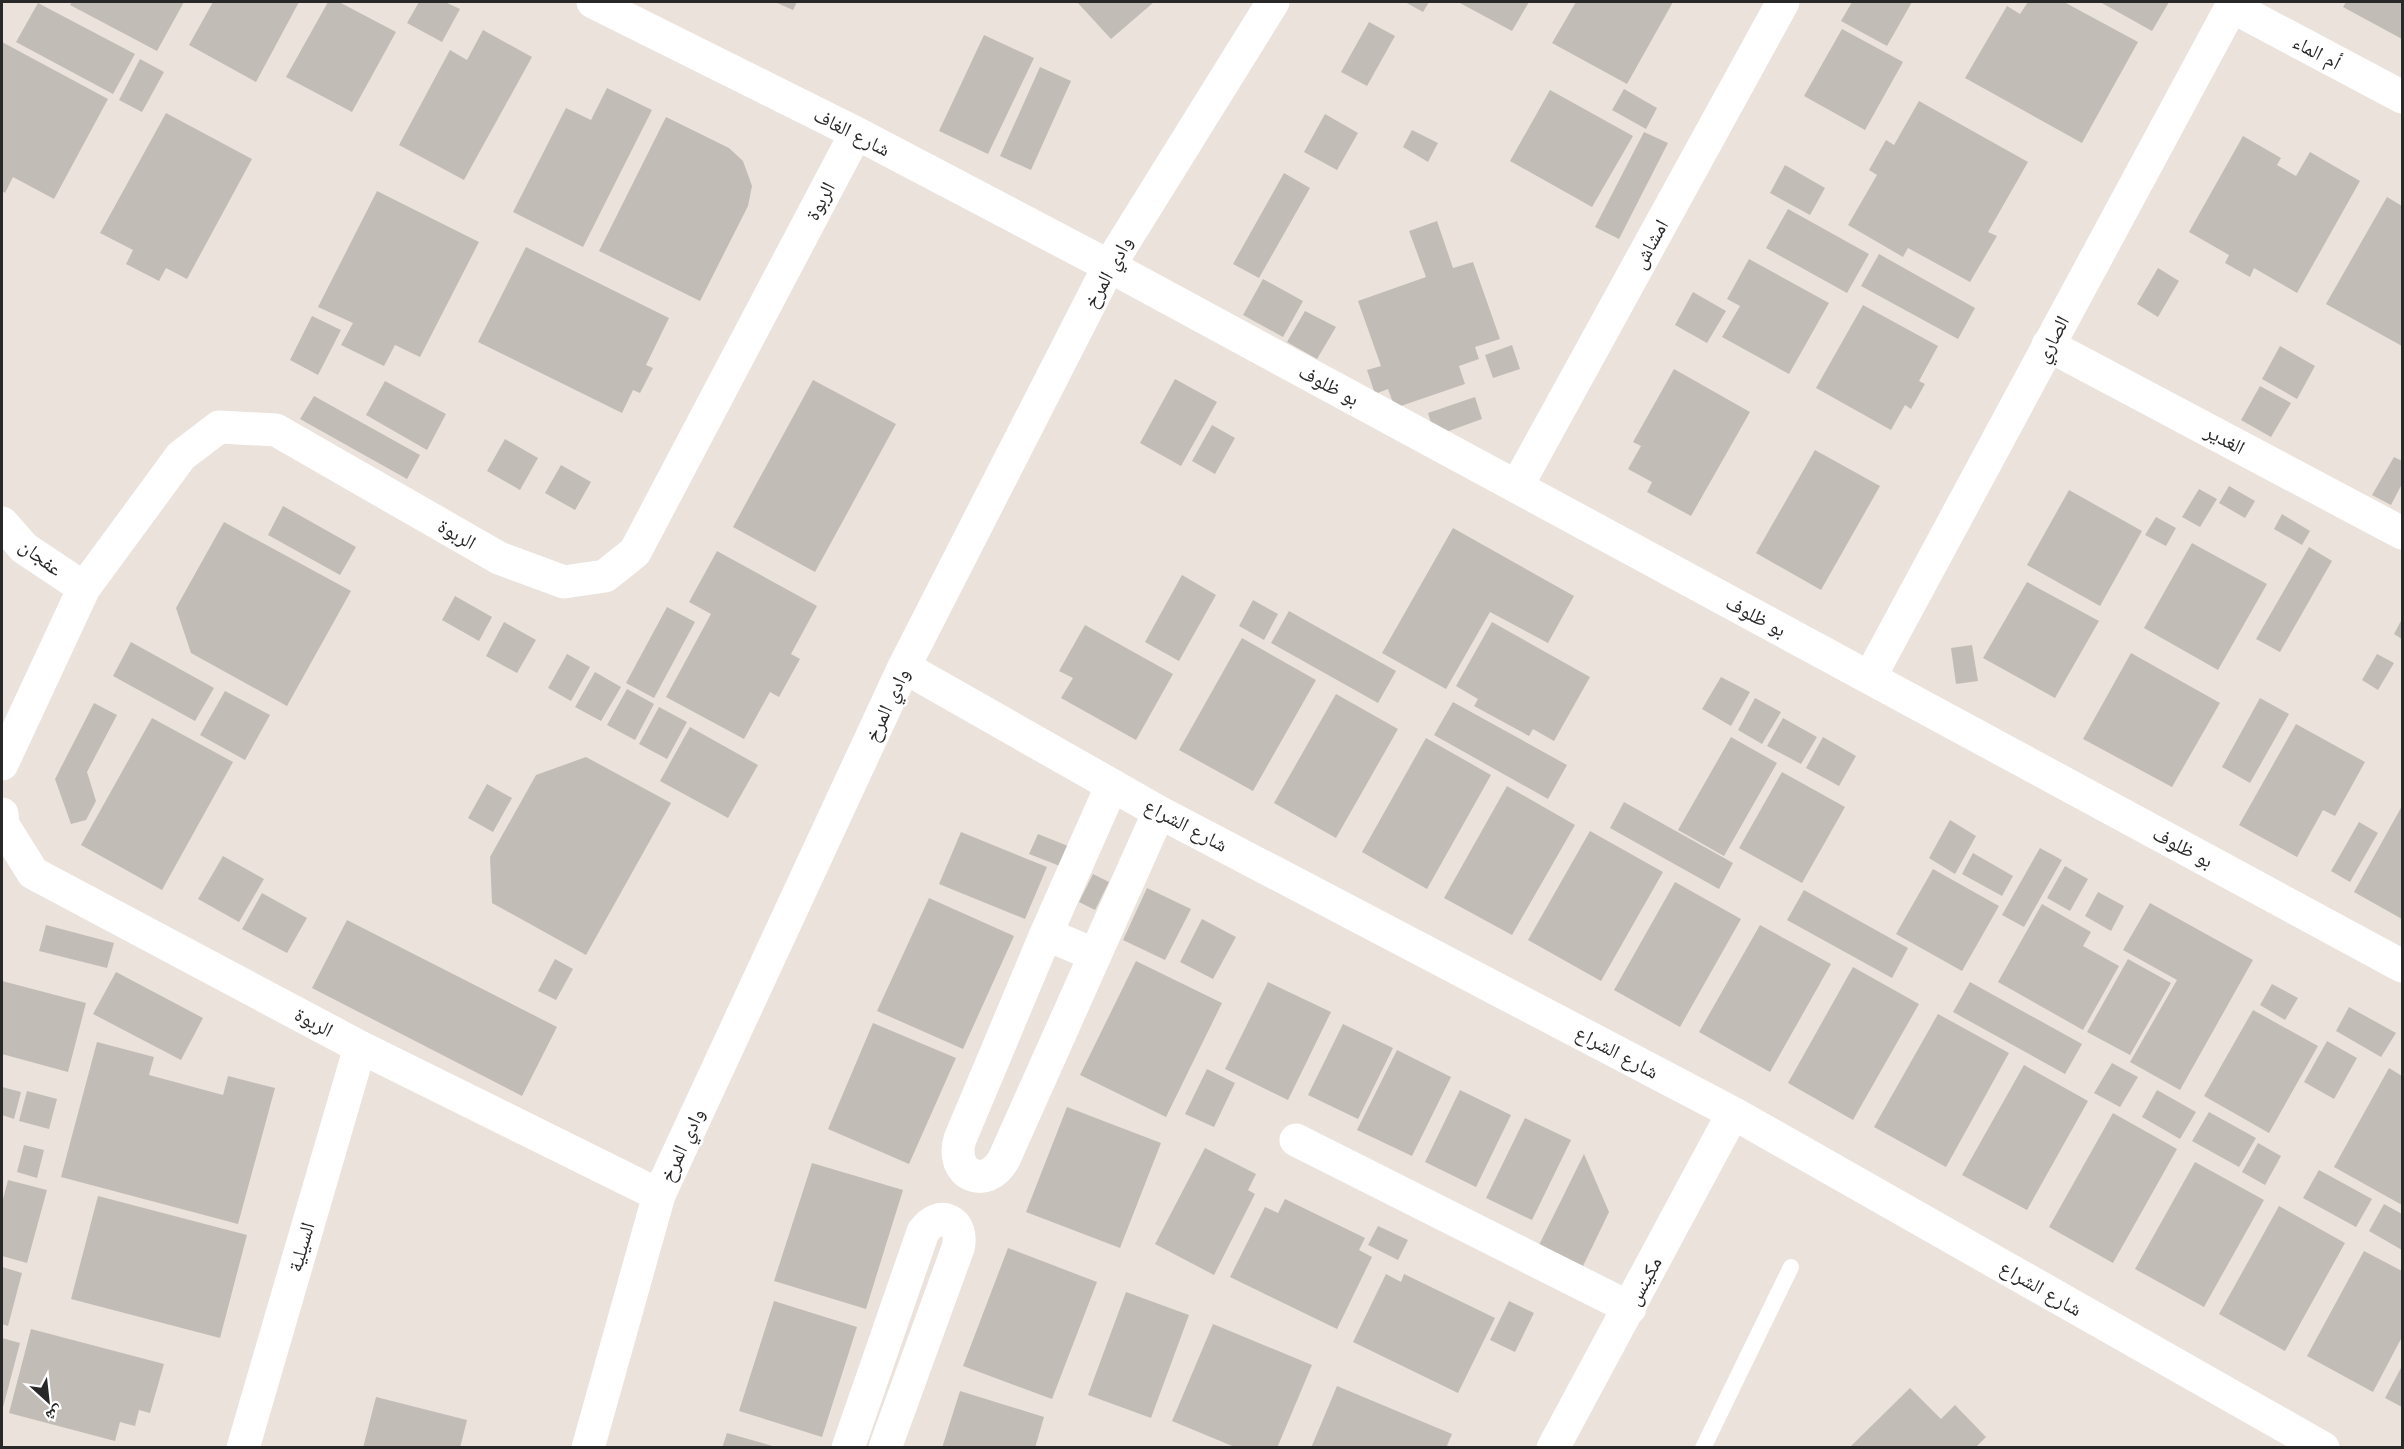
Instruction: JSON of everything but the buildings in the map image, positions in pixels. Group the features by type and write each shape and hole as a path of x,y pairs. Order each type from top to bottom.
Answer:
{"street":[{"name":"شارع الغاف","path":"593,2 856,133 1110,266"},
{"name":"وادي المرخ","path":"588,1448 659,1195 904,667 1110,266 1273,2"},
{"name":"امشاش","path":"1517,486 1783,2"},
{"name":"أم الماء","path":"2232,4 2403,97"},
{"name":"الصاري","path":"1869,677 2232,4"},
{"name":"الربوة","path":"2,764 84,588 181,456 219,427 276,430 499,558 564,582 605,576 635,552 856,133"},
{"name":"بو ظلوف","path":"1110,266 2403,966"},
{"name":"الغدير","path":"2048,345 2403,534"},
{"name":"عفجان","path":"2,523 24,548 84,588"},
{"name":"شارع الشراع","path":"904,667 1159,812 1733,1113 2323,1448"},
{"path":"1112,785 1046,934 957,1150 958,1162 965,1171 976,1176 988,1176 998,1170 1159,812"},
{"name":"الربوة","path":"2,814 3,825 33,873 360,1047 659,1195"},
{"path":"1046,934 1095,956"},
{"name":"السيلية","path":"243,1448 360,1047"},
{"path":"998,1050 1044,1071"},
{"name":"مكينس","path":"1553,1448 1733,1113"},
{"path":"1296,1140 1630,1308"},
{"path":"848,1448 923,1232 929,1223 939,1219 949,1221 957,1228 960,1238 885,1448"},
{"path":"893,1318 927,1331"}],"lane":[{"path":"1702,1448 1791,1267"}]}
